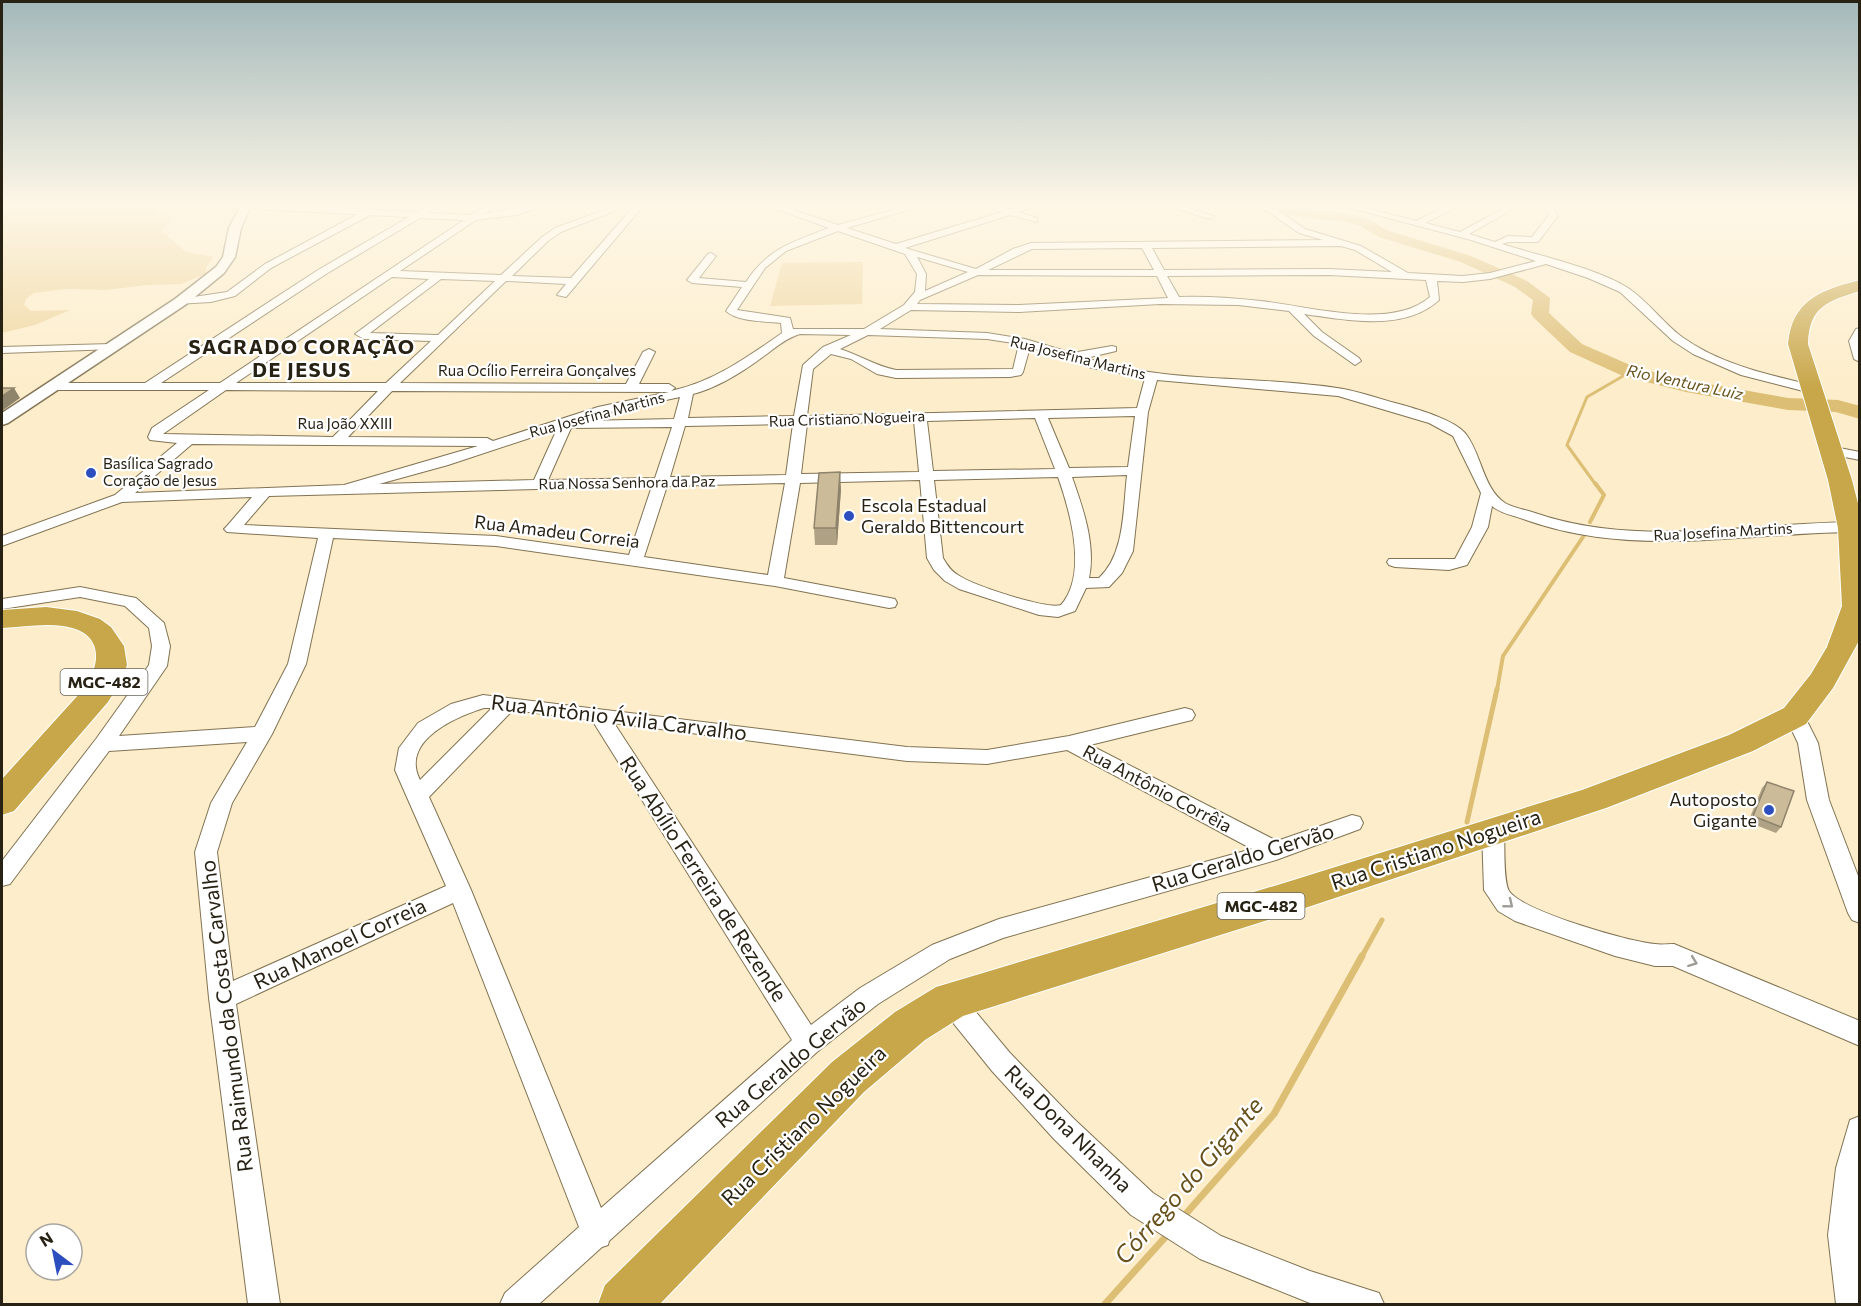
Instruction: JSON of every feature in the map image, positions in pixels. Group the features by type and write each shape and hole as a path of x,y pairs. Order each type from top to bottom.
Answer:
{"highway":[{"path":"1806,313 1815,302 1860,285"},
{"path":"1806,313 1860,297"},
{"name":"MGC-482","path":"1806,313 1798,327 1798,344 1814,401"},
{"name":"Rua Cristiano Nogueira","path":"624,1305 848,1077 910,1026 951,1001 1284,899 1677,769 1741,743 1795,716 1822,681 1842,646 1856,606 1857,528 1814,401"},
{"name":"MGC-482","path":"2,619 27,616 83,621 97,628 112,654 110,671 97,694 2,802"}],"street":[{"path":"2,420 180,302 223,266"},
{"path":"180,302 211,299 231,294 268,266"},
{"path":"147,386 332,266"},
{"path":"223,386 399,266"},
{"path":"338,440 389,387 516,266"},
{"path":"562,295 587,266"},
{"path":"703,266 692,280 749,285"},
{"path":"761,266 731,311 737,314 786,320 788,334"},
{"path":"917,266 920,270 922,285 920,297"},
{"path":"958,266 977,272 1022,274 1329,272 1463,279 1490,276 1529,266"},
{"path":"775,581 793,479 807,368 827,349 866,332 910,308 920,297 988,266"},
{"path":"1156,266 1176,302"},
{"path":"1390,266 1408,277"},
{"path":"1564,266 1624,290 1677,339 1697,352 1814,401"},
{"path":"387,274 574,281"},
{"path":"439,276 361,334 441,338"},
{"path":"910,308 1025,308 1230,301 1372,317 1408,314 1431,304 1435,298 1431,278"},
{"path":"1292,308 1318,334 1355,361"},
{"path":"1860,331 1855,341 1860,359"},
{"name":"Rua Josefina Martins","path":"344,489 443,462 603,410 693,390 740,366 788,334 866,332 987,336 1025,342 1070,357 1152,376 1338,393 1367,399 1434,420 1459,434 1488,493 1500,506 1552,524 1622,536 1665,538 1812,527 1857,528"},
{"path":"827,349 855,357 880,371 896,374 1010,373 1017,372 1019,368 1025,342"},
{"path":"2,350 111,347"},
{"path":"1070,357 1112,349"},
{"path":"630,387 649,352"},
{"path":"1081,583 1103,583 1114,573 1125,551 1142,412 1152,376"},
{"name":"Rua Ocílio Ferreira Gonçalves","path":"52,386 630,387 693,390"},
{"name":"Rua João XXIII","path":"223,386 155,434 155,437 189,440 500,442"},
{"path":"635,562 693,390"},
{"name":"Rua Cristiano Nogueira","path":"558,426 1142,412"},
{"path":"920,417 935,558 940,572 960,583 1034,607 1060,611 1066,610 1072,603 1081,583 1083,547 1062,473 1040,414"},
{"path":"539,485 558,426"},
{"path":"2,540 120,498 189,440"},
{"path":"1829,450 1860,456"},
{"name":"Rua Nossa Senhora da Paz","path":"120,498 344,489 1135,471"},
{"name":"Rua Amadeu Correia","path":"265,492 232,529 496,541 775,581 889,603"},
{"path":"1395,562 1449,565 1461,562 1480,527 1488,493"},
{"name":"Rua Raimundo da Costa Carvalho","path":"264,1305 222,998 207,852 222,803 262,734 297,664 326,535"},
{"path":"2,604 80,592 130,602 158,627 161,646 158,666 103,744 2,877"},
{"name":"Rua Antônio Ávila Carvalho","path":"597,1234 459,890 418,795 405,771 408,748 425,728 466,706 483,702 509,703 907,754 987,757 1069,743 1185,715"},
{"path":"418,795 509,703"},
{"name":"Rua Abílio Ferreira de Rezende","path":"599,716 808,1043"},
{"path":"1795,716 1808,743 1818,800 1860,913"},
{"path":"103,744 262,734"},
{"name":"Rua Antônio Corrêia","path":"1069,743 1276,852"},
{"name":"Rua Geraldo Gervão","path":"516,1305 808,1043 869,996 941,952 999,929 1276,852 1352,823"},
{"path":"1493,831 1496,890 1506,904 1523,914 1615,946 1654,955 1674,955 1860,1034"},
{"name":"Rua Manoel Correia","path":"222,998 459,890"},
{"name":"Rua Dona Nhanha","path":"951,1001 1001,1062 1064,1129 1142,1204 1211,1248 1310,1287 1368,1305"},
{"path":"1852,1305 1850,1168 1860,1130"}],"shaded area":[{"path":"2,266 207,266 205,274 181,284 106,290 66,289 34,293 26,299 24,305 31,311 70,310 35,325 2,333"},
{"path":"781,266 863,266 862,304 770,306"}],"building":[{"path":"2,388 14,388 2,396"},
{"name":"Escola Estadual Geraldo Bittencourt","path":"840,472 836,528 814,528 819,473"},
{"name":"Autoposto Gigante","path":"1767,782 1794,791 1781,827 1753,816"}],"waterway":[{"name":"Rio Ventura Luiz","path":"1479,266 1521,284 1542,298 1540,314 1576,348 1630,372 1686,386 1788,404 1838,406 1860,413"},
{"name":"Córrego do Gigante","path":"1596,485 1567,445 1587,397 1630,372"},
{"name":"Córrego do Gigante","path":"1590,522 1604,495 1595,483"},
{"name":"Córrego do Gigante","path":"1497,690 1503,656 1585,534"},
{"name":"Córrego do Gigante","path":"1467,822 1497,689"},
{"name":"Córrego do Gigante","path":"1361,958 1382,920"},
{"name":"Córrego do Gigante","path":"1183,1217 1274,1114 1362,956"},
{"name":"Córrego do Gigante","path":"1105,1304 1169,1233"}],"place":[{"name":"Basílica Sagrado Coração de Jesus","path":"91,473"},
{"name":"Escola Estadual Geraldo Bittencourt","path":"849,516"},
{"name":"Autoposto Gigante","path":"1769,810"}],"district":[{"name":"SAGRADO CORAÇÃO DE JESUS","path":"302,358"}]}
